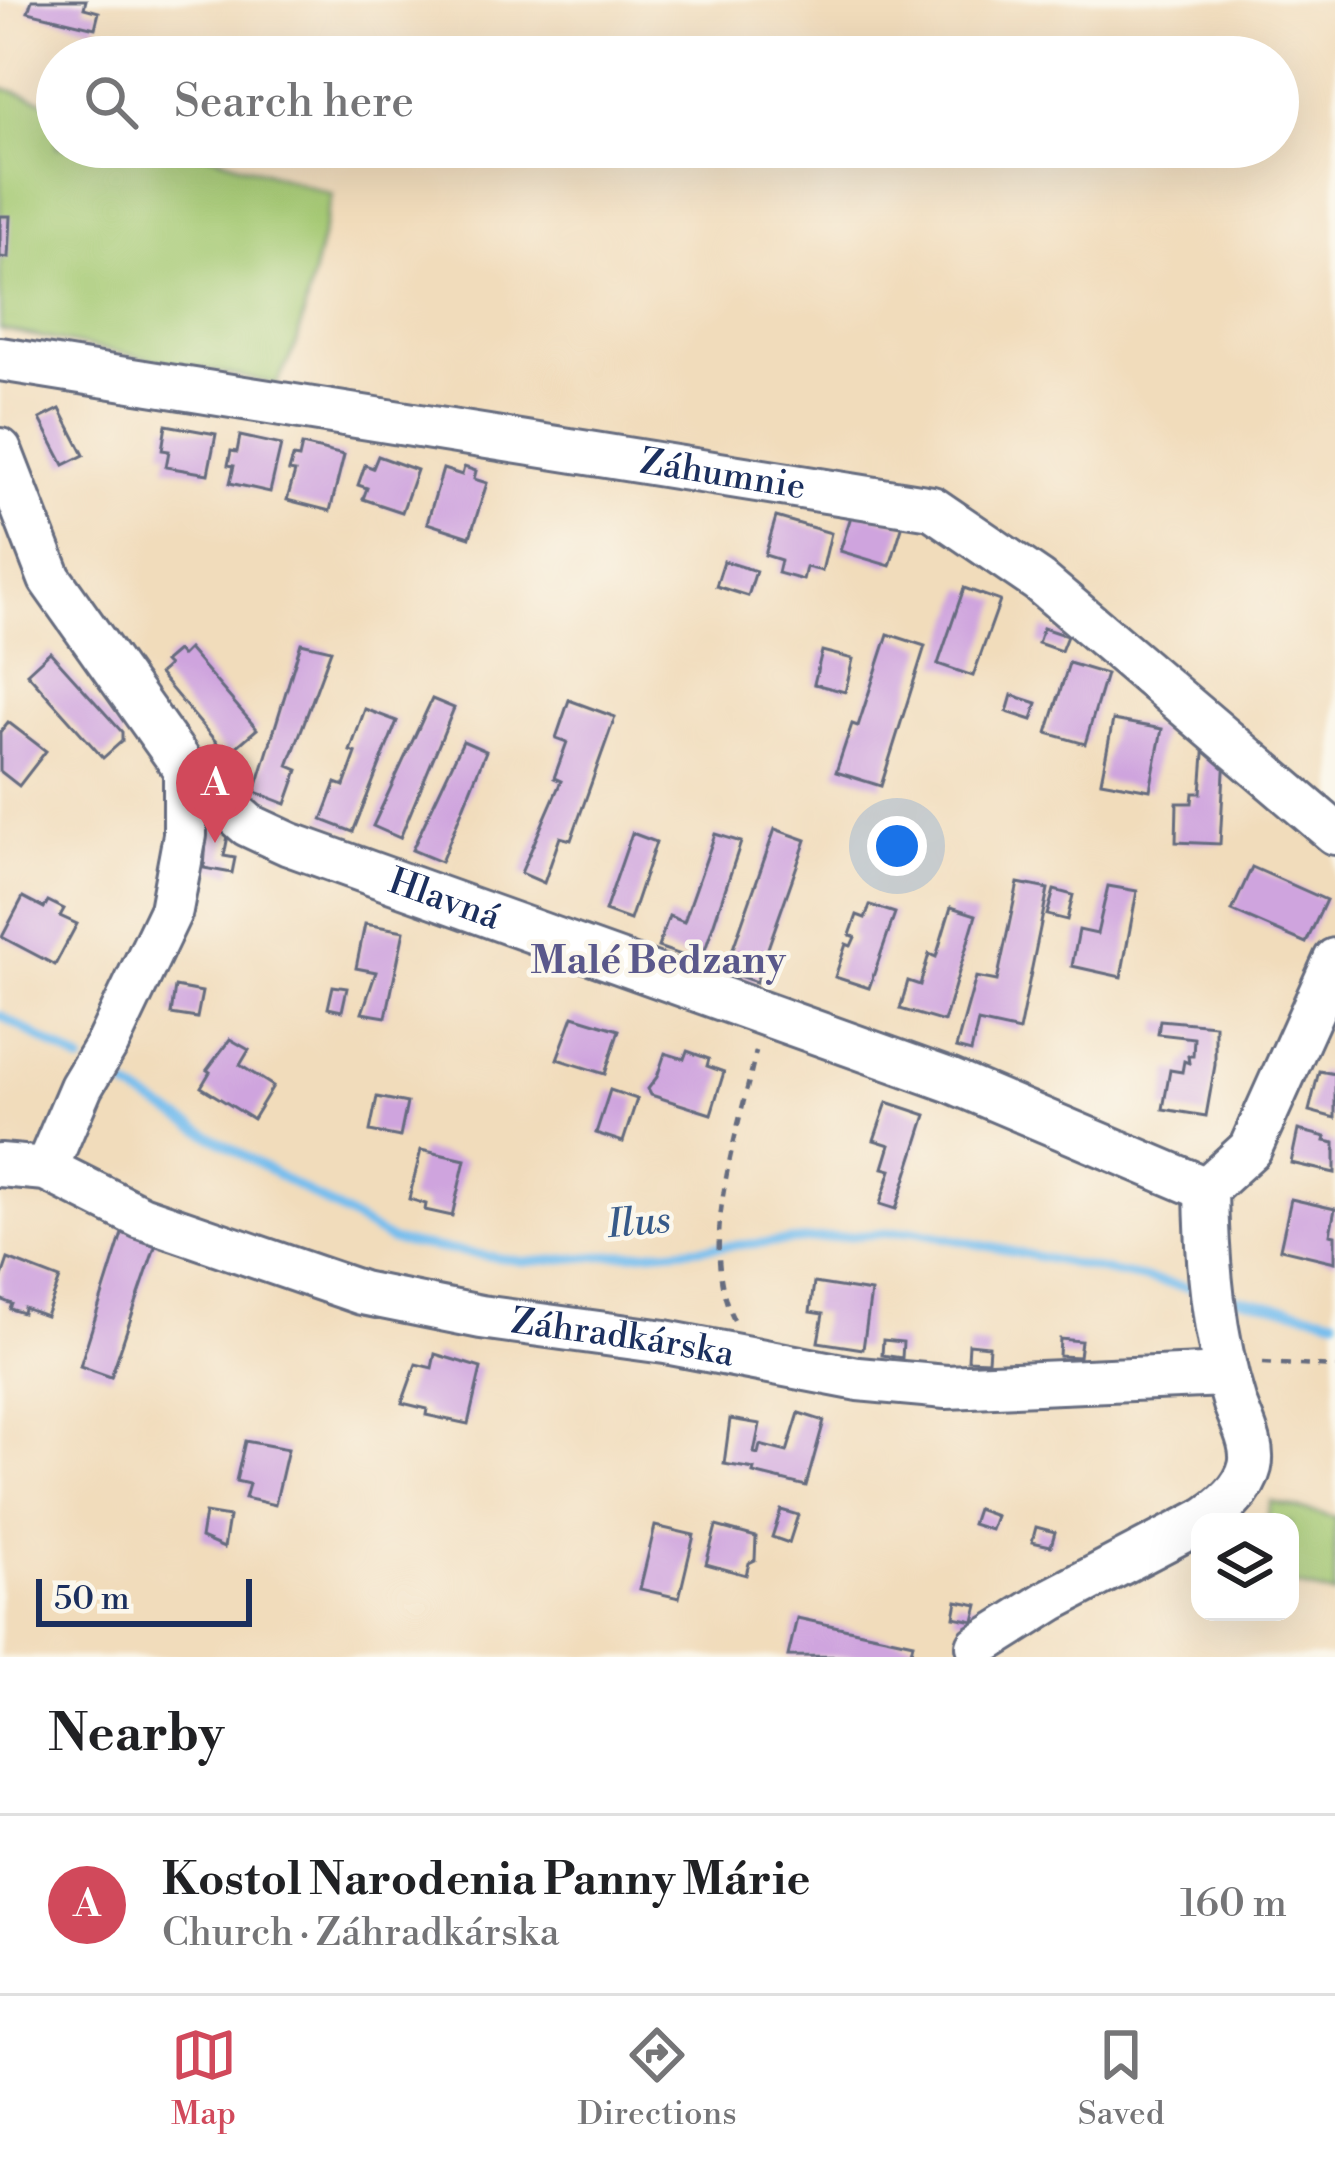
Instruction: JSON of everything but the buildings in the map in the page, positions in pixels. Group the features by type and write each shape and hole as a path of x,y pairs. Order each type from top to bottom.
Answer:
{"street":[{"name":"Záhumnie","path":"0,358 932,508 1039,581 1335,833"},
{"name":"Hlavná","path":"0,450 50,579 184,769 248,825 289,844 949,1080 1206,1189"},
{"path":"46,1168 81,1087 108,1042 171,910 184,835 184,769"},
{"path":"1212,1513 1236,1495 1250,1470 1252,1453 1225,1370 1207,1258 1206,1189 1250,1149 1335,960"},
{"name":"Záhradkárska","path":"0,1165 46,1168 141,1217 362,1293 481,1316 665,1342 857,1378 946,1387 1225,1370"},
{"path":"978,1646 1051,1600 1191,1527"}],"path":[{"path":"719,1279 716,1238 763,1016"},
{"path":"1225,1370 1275,1362 1335,1366"}],"green space":[{"path":"0,87 36,98 36,168 252,168 332,194 297,343 277,384 0,329"},
{"path":"1271,1502 1335,1517 1335,1595 1299,1586 1299,1513 1268,1513"}],"waterway":[{"name":"Ilus","path":"0,1015 81,1062"},
{"name":"Ilus","path":"101,1073 392,1241 526,1262 913,1231 1200,1290"},
{"name":"Ilus","path":"1223,1295 1335,1318"}],"place":[{"name":"Kostol Narodenia Panny Márie","path":"215,843"}],"district":[{"name":"Malé Bedzany","path":"658,961"}]}
